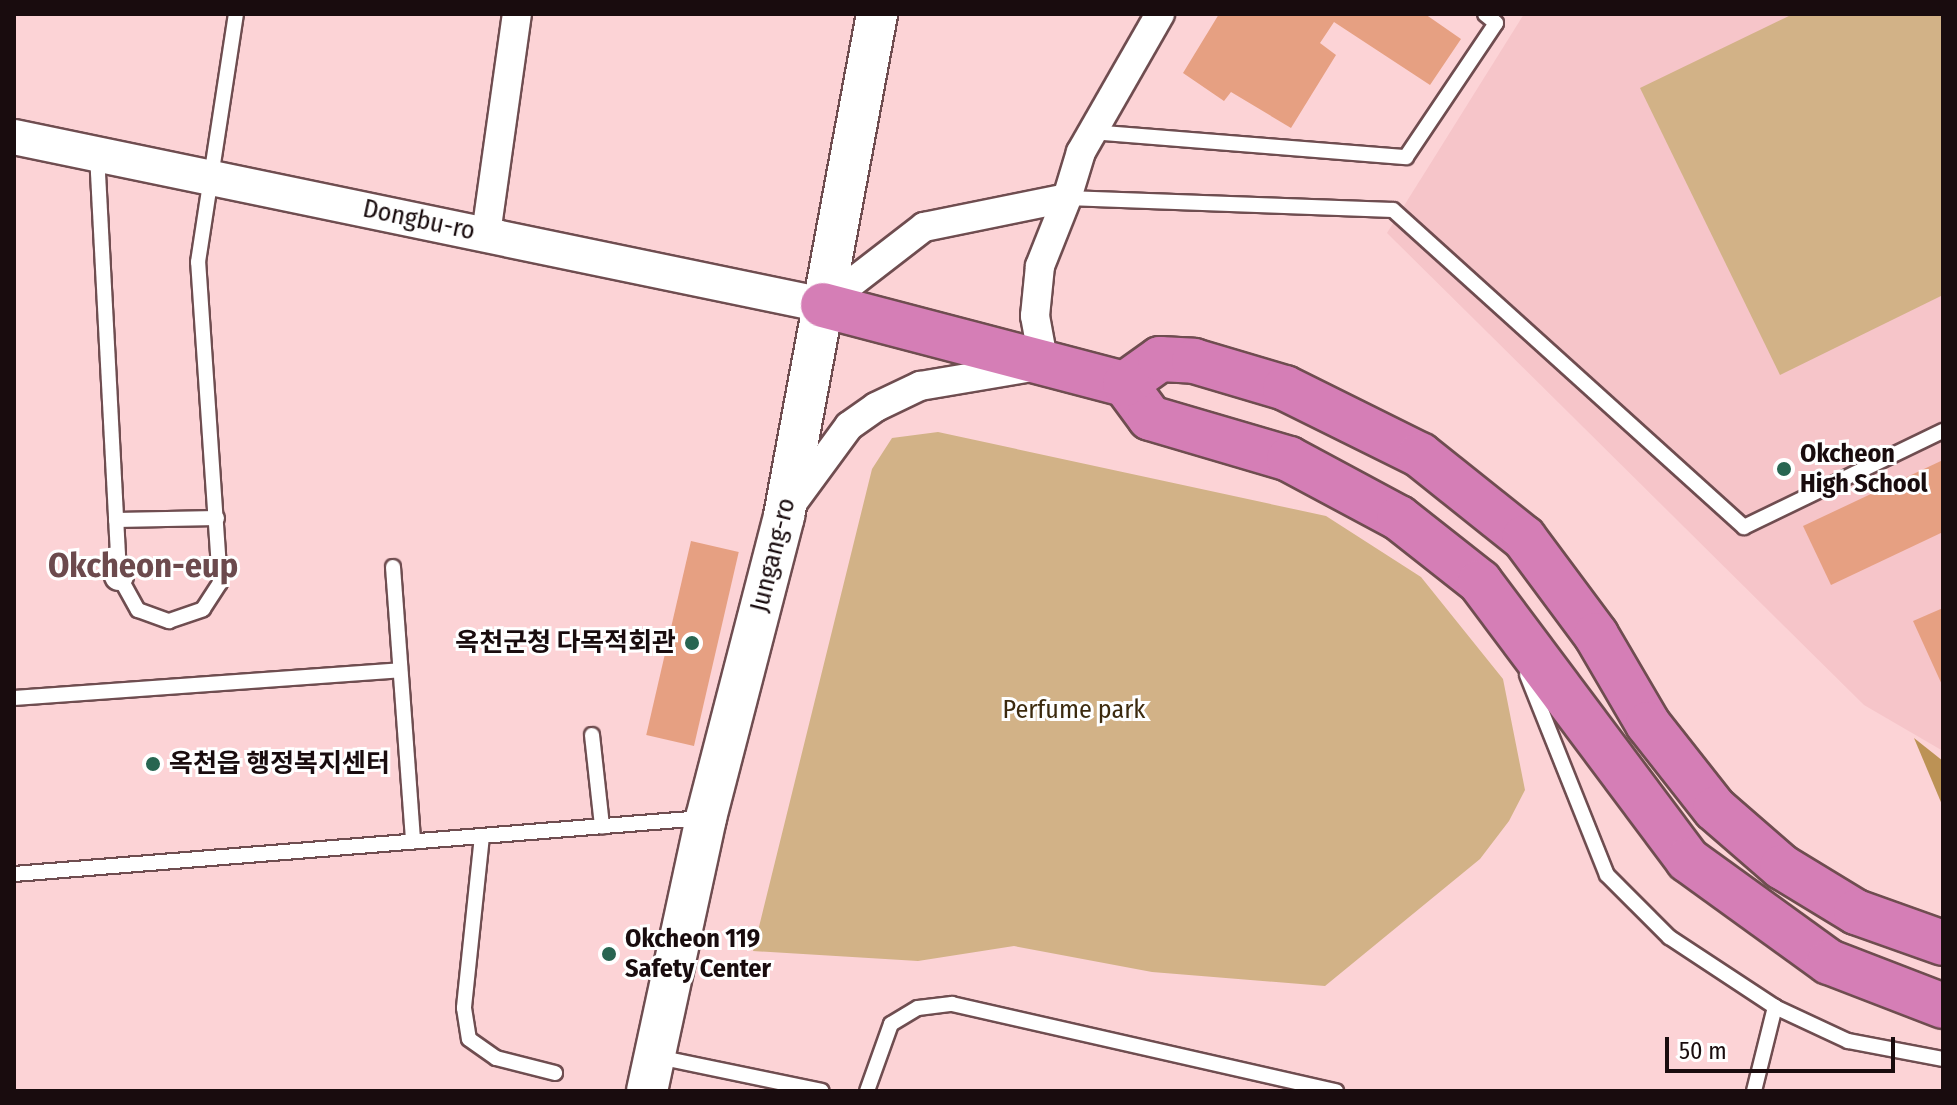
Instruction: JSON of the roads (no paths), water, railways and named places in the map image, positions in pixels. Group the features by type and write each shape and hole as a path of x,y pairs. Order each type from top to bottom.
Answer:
{"highway":[{"path":"823,305 1125,384 1150,418 1289,459 1399,518 1480,582 1688,860 1829,962 1943,1006"},
{"path":"1125,384 1160,359 1194,361 1285,388 1420,455 1524,538 1596,635 1648,724 1715,809 1782,867 1856,912 1943,943"}],"main road":[{"name":"Jungang-ro","path":"651,1073 706,818 784,516 877,14"}],"street":[{"path":"486,234 517,14"},
{"path":"784,516 849,426 876,407 920,386 1044,365 1035,316 1040,266 1092,132 1160,14"},
{"name":"Dongbu-ro","path":"14,137 823,305"},
{"path":"823,305 924,227 1067,198"}],"lane":[{"path":"97,154 119,573 129,601 150,617 176,621 197,614 220,583 199,288 206,176 236,14"},
{"path":"1092,132 1406,157 1496,23 1485,14"},
{"path":"1067,198 1393,210 1744,527 1943,431"},
{"path":"116,520 217,518"},
{"path":"393,567 413,841"},
{"path":"1480,582 1532,686 1607,875 1669,937 1775,1007 1848,1041 1943,1059"},
{"path":"14,698 400,670"},
{"path":"592,735 602,826"},
{"path":"14,874 706,818"},
{"path":"482,836 464,1008 469,1039 496,1058 555,1073"},
{"path":"867,1091 891,1024 918,1008 952,1004 1336,1091"},
{"path":"1754,1091 1775,1007"},
{"path":"651,1073 822,1091"}],"place":[{"name":"Okcheon High School","path":"1784,469"},
{"name":"옥천군청 다목적회관","path":"692,643"},
{"name":"옥천읍 행정복지센터","path":"153,764"},
{"name":"Okcheon 119 Safety Center","path":"609,954"}],"district":[{"name":"Okcheon-eup","path":"143,566"}],"park label":[{"name":"Perfume park","path":"1074,710"}]}
